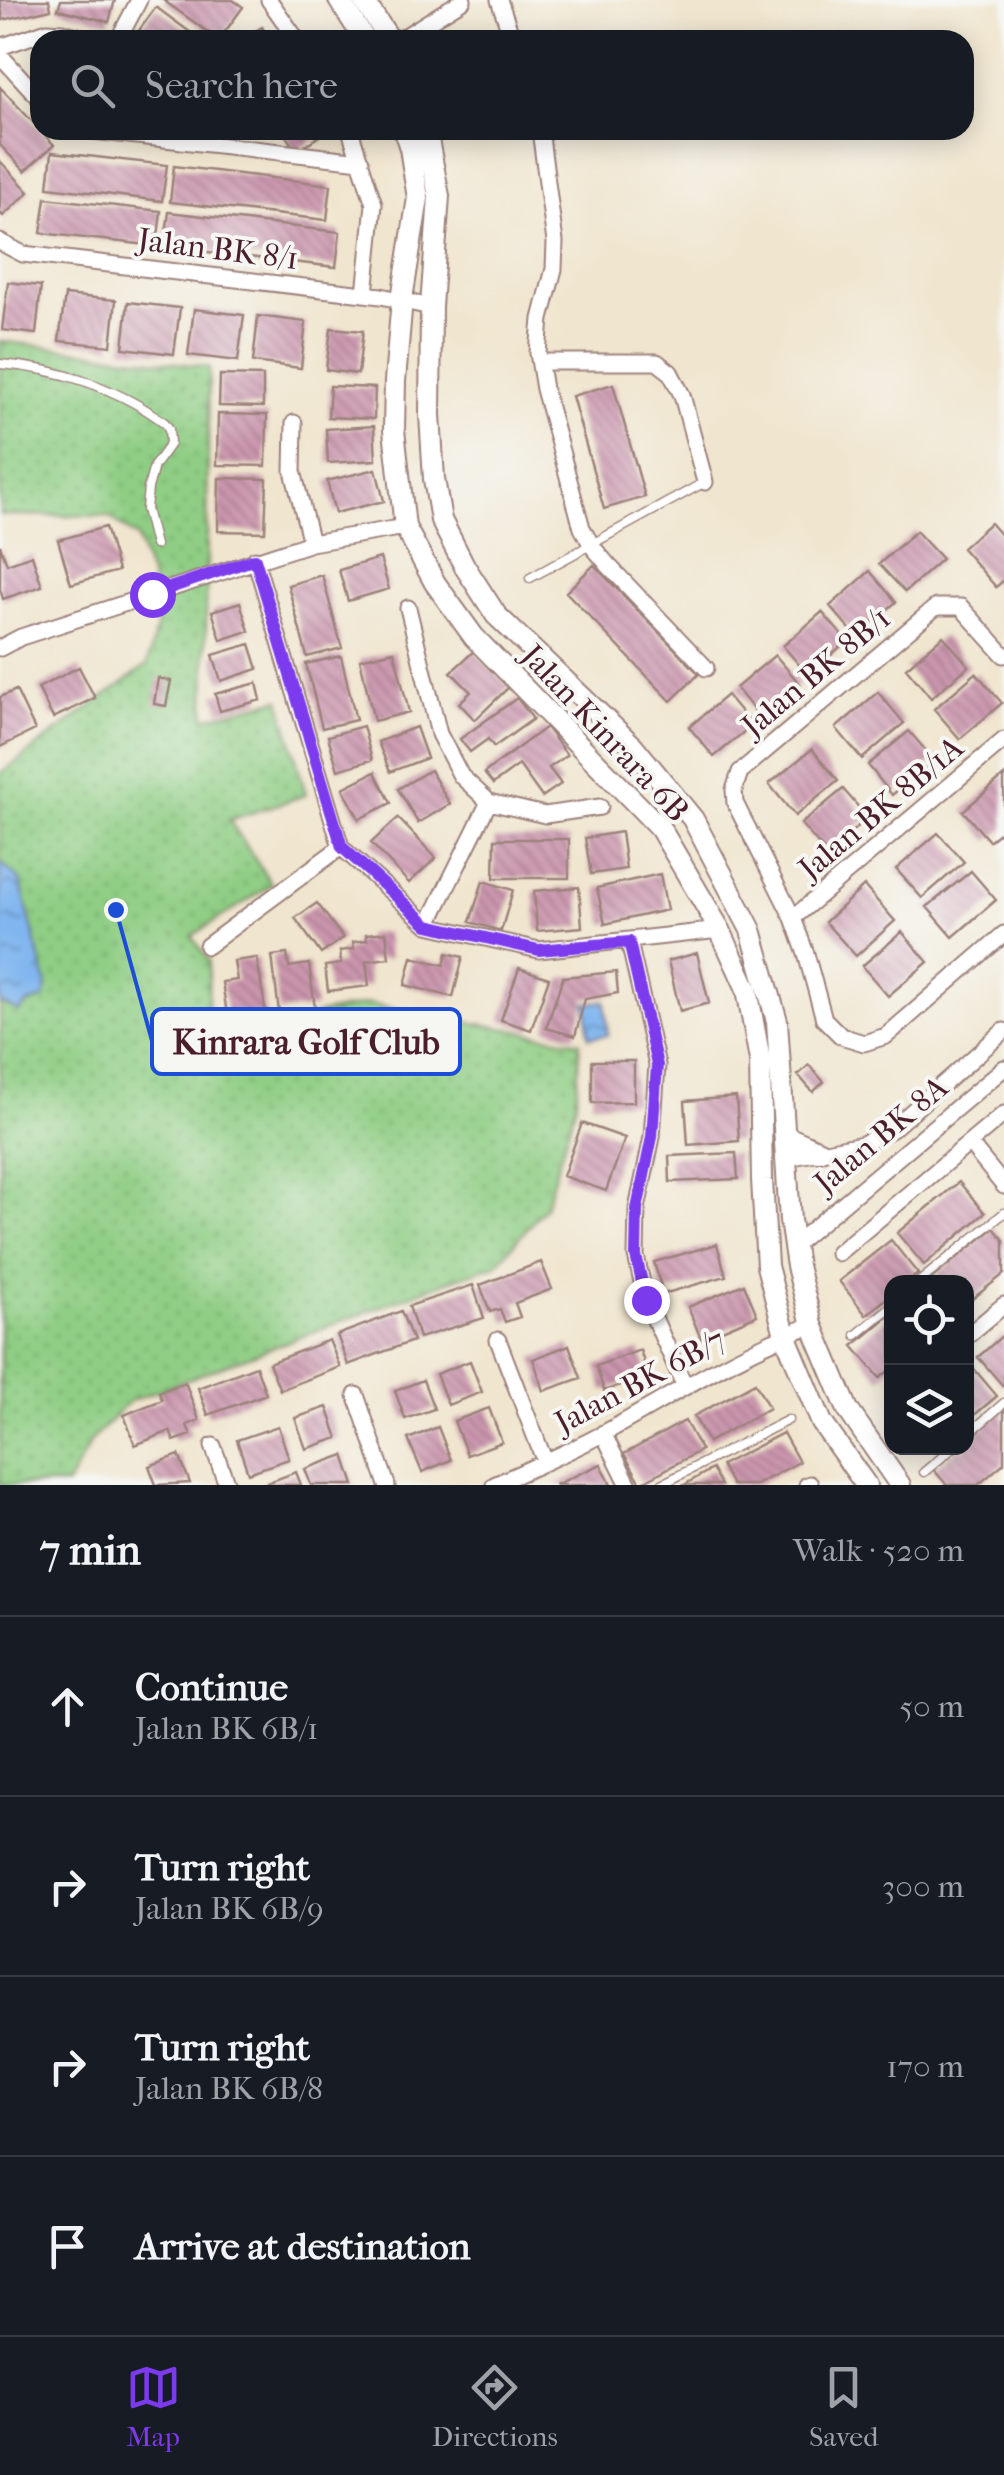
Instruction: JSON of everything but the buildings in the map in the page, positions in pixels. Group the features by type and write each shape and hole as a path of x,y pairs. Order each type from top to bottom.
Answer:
{"street":[{"path":"123,30 139,0"},
{"path":"270,0 290,30"},
{"path":"339,0 358,30"},
{"path":"363,0 383,30"},
{"path":"414,30 463,0"},
{"path":"500,0 510,30"},
{"path":"0,47 30,37"},
{"path":"0,55 30,88"},
{"path":"223,140 361,161"},
{"path":"354,140 374,204 365,294"},
{"name":"Jalan Kinrara 6B","path":"407,140 418,198 402,299 394,430 406,527 435,583 474,637 660,828 720,930 747,989 760,1060 767,1266 785,1335 822,1423 866,1485"},
{"name":"Jalan Kinrara 6B","path":"428,140 439,196 431,307 431,431 434,480 442,520 465,568 496,615 634,747 692,819 751,930 777,1021 790,1220 812,1325 848,1410 900,1485"},
{"path":"541,140 555,242 554,269 541,319 538,352 544,389 582,528 608,565 706,668"},
{"name":"Jalan BK 8/1","path":"0,242 24,254 365,294 431,307"},
{"path":"540,362 657,362 670,372 682,395 706,482"},
{"path":"294,423 293,472 312,542"},
{"path":"0,648 21,637 312,542 406,527"},
{"path":"255,559 342,847 428,925 539,950 720,930"},
{"name":"Jalan BK 8B/1","path":"1004,655 961,607 936,607 740,772 734,790 735,802 793,918 824,1019 842,1036 864,1043 886,1036 1004,934"},
{"path":"408,608 439,734 461,776 489,802 544,815 600,807"},
{"name":"Jalan BK 8B/1A","path":"793,918 1004,740"},
{"path":"428,925 489,802"},
{"path":"206,946 342,847"},
{"path":"629,942 657,1065 652,1137 637,1209 636,1256 646,1300 684,1387"},
{"name":"Jalan BK 8A","path":"787,1158 863,1144 892,1129 1004,1031"},
{"name":"Jalan BK 8A","path":"794,1246 1004,1068"},
{"path":"838,1253 1004,1114"},
{"path":"785,1136 819,1152"},
{"path":"970,1144 1004,1186"},
{"path":"762,1180 772,1164 787,1158"},
{"path":"974,1330 1004,1305"},
{"name":"Jalan BK 6B/7","path":"494,1485 604,1433 785,1335 812,1325"},
{"path":"498,1340 545,1462"},
{"path":"356,1395 387,1485"},
{"path":"604,1433 629,1485"},
{"path":"213,1446 228,1485"}],"lane":[{"path":"0,364 64,375 120,397 165,423 170,444 154,466 146,509 154,544"},
{"path":"530,578 706,482"},
{"path":"929,1275 1004,1213"},
{"path":"856,1335 884,1312"},
{"path":"974,1429 1004,1404"},
{"path":"660,1485 788,1420"},
{"path":"924,1472 945,1455"}],"green space":[{"path":"0,341 209,367 205,718 280,699 306,795 229,820 272,885 192,936 209,961 207,1052 270,1045 319,1014 368,1004 580,1042 576,1103 545,1207 496,1265 130,1401 91,1441 67,1485 0,1485 0,774 147,665 161,608 137,538 108,516 0,515"}],"water":[{"path":"0,862 20,880 47,986 44,999 27,1004 19,1012 0,1003"},
{"path":"605,1001 608,1035 589,1037 586,1003"}],"place":[{"name":"Kinrara Golf Club","path":"116,910"}],"route":[{"path":"152,594 255,559 342,847 428,925 539,950 629,942 657,1065 652,1137 637,1209 636,1256 646,1300"}]}
